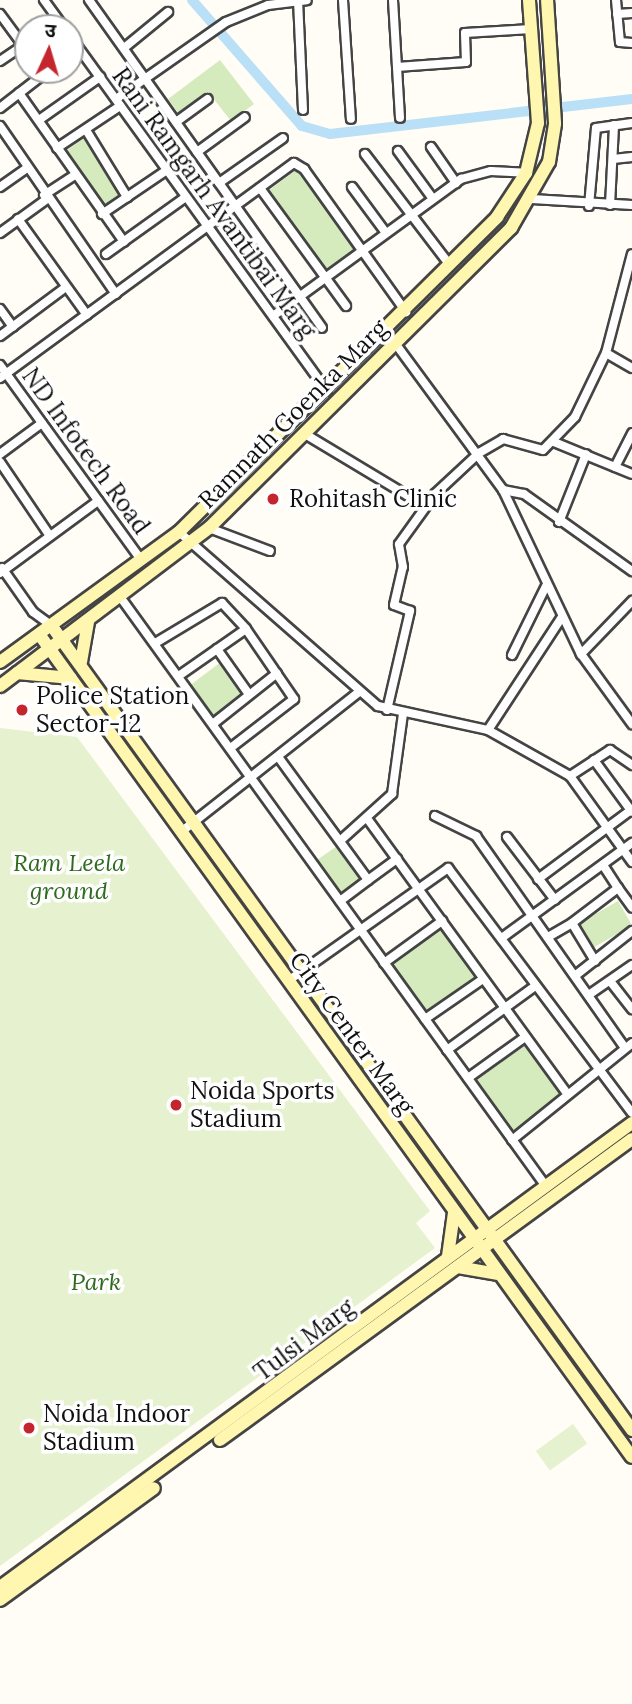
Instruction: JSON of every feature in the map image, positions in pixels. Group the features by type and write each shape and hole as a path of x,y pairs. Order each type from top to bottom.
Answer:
{"street":[{"path":"89,0 321,328"},
{"path":"298,0 303,110"},
{"path":"57,148 86,130 145,78 226,22 266,2 307,0"},
{"path":"343,0 351,119"},
{"path":"393,0 400,118"},
{"name":"Ramnath Goenka Marg","path":"0,662 179,532 328,391 497,217 526,173 538,123 529,0"},
{"name":"Ramnath Goenka Marg","path":"0,686 121,598 209,528 476,262 531,199 549,162 555,123 547,0"},
{"path":"616,0 620,42 632,43"},
{"path":"124,48 168,12"},
{"path":"617,13 632,13"},
{"path":"0,14 14,32"},
{"path":"397,67 466,61 465,33 531,29"},
{"name":"Rani Ramgarh Avantibai Marg","path":"84,55 328,391"},
{"path":"39,120 100,77"},
{"path":"0,108 30,84"},
{"path":"19,93 124,242"},
{"path":"176,122 208,99"},
{"path":"197,152 245,117"},
{"path":"589,206 596,128 632,123"},
{"path":"610,205 614,125"},
{"path":"0,126 46,197 116,294"},
{"path":"86,130 127,197"},
{"path":"219,183 283,138"},
{"path":"431,147 456,183"},
{"path":"398,151 433,199"},
{"path":"365,154 450,265"},
{"path":"613,159 632,157"},
{"path":"3,376 207,225 299,164 406,312"},
{"path":"0,187 26,168"},
{"path":"103,214 167,170"},
{"path":"272,316 456,183 491,171 526,173"},
{"path":"0,233 75,175"},
{"path":"352,187 386,233"},
{"path":"260,188 346,306"},
{"path":"106,254 186,197"},
{"path":"531,199 589,206 632,205"},
{"path":"18,219 87,316"},
{"path":"463,249 476,262"},
{"path":"387,710 410,611 394,605 403,567 399,544 425,506 479,453 503,439 538,452 554,442 575,417 606,353 632,254"},
{"path":"0,336 66,287"},
{"path":"0,309 13,327"},
{"path":"395,343 479,453 503,490 546,586 581,654 632,724"},
{"path":"606,353 632,368"},
{"name":"ND Infotech Road","path":"0,365 3,376 42,423 141,560"},
{"path":"0,453 42,423"},
{"path":"615,467 632,433"},
{"path":"305,434 425,506"},
{"path":"554,442 632,474"},
{"path":"559,522 586,454"},
{"path":"0,462 50,536"},
{"path":"503,490 517,490 632,571"},
{"path":"51,625 36,615 1,570 98,501"},
{"path":"209,528 270,551"},
{"path":"179,532 359,692 387,710 488,730 570,776 632,862"},
{"path":"512,655 546,586"},
{"path":"121,598 158,642 232,747 247,778 340,901 545,1185"},
{"path":"581,654 632,601"},
{"path":"158,642 222,603 246,629 277,673 293,702 232,747"},
{"path":"36,615 39,634"},
{"path":"488,730 562,617"},
{"path":"81,663 88,621"},
{"name":"City Center Marg","path":"51,625 64,639 632,1430"},
{"path":"180,675 246,629"},
{"name":"City Center Marg","path":"39,634 632,1457"},
{"path":"216,649 248,693"},
{"path":"17,673 72,679"},
{"path":"214,723 248,693 277,673"},
{"path":"181,832 247,778 279,758 359,692"},
{"path":"341,840 369,821 392,794 402,714"},
{"path":"570,776 610,750 632,765"},
{"path":"279,758 368,880"},
{"path":"538,879 632,811 594,760"},
{"path":"435,816 476,836 629,1045 565,1091 512,1140"},
{"path":"369,821 565,1091"},
{"path":"507,837 555,900"},
{"path":"503,937 632,843"},
{"path":"340,901 397,859"},
{"path":"603,865 632,907"},
{"path":"288,981 442,869 453,871 503,937 534,986 632,1114"},
{"path":"548,937 572,923 618,888"},
{"path":"384,962 442,921"},
{"path":"572,923 595,961"},
{"path":"576,975 632,931"},
{"path":"590,994 632,965"},
{"path":"425,1019 483,979"},
{"path":"610,981 632,1009"},
{"path":"447,1050 534,986"},
{"path":"468,1078 525,1037"},
{"name":"Tulsi Marg","path":"0,1600 213,1440 446,1259 491,1234 545,1185 632,1123"},
{"name":"Tulsi Marg","path":"491,1234 515,1224 632,1139"},
{"path":"446,1259 456,1236 454,1211"},
{"path":"507,1256 515,1224"},
{"name":"Tulsi Marg","path":"0,1587 457,1267 477,1244"},
{"path":"457,1267 498,1274"}],"green space":[{"path":"220,60 254,104 231,121 209,93 180,115 168,99"},
{"path":"87,136 131,199 107,216 63,153"},
{"path":"296,170 356,250 327,272 266,192"},
{"path":"221,662 247,697 216,721 189,686"},
{"name":"Noida Sports Stadium","path":"0,728 77,737 430,1211 416,1223 435,1248 0,1566"},
{"path":"340,844 365,880 339,898 314,862"},
{"path":"618,901 632,925 594,947 580,923"},
{"path":"442,926 478,976 427,1014 390,964"},
{"path":"525,1042 565,1099 513,1136 473,1079"},
{"path":"573,1424 587,1443 550,1470 536,1451"}],"waterway":[{"path":"192,0 302,126 330,134 632,99"}],"place":[{"name":"Rohitash Clinic","path":"273,499"},
{"name":"Police Station Sector-12","path":"22,710"},
{"name":"Noida Sports Stadium","path":"176,1105"},
{"name":"Noida Indoor Stadium","path":"29,1428"}],"park label":[{"name":"Ram Leela ground","path":"69,877"},
{"name":"Park","path":"96,1282"}]}
